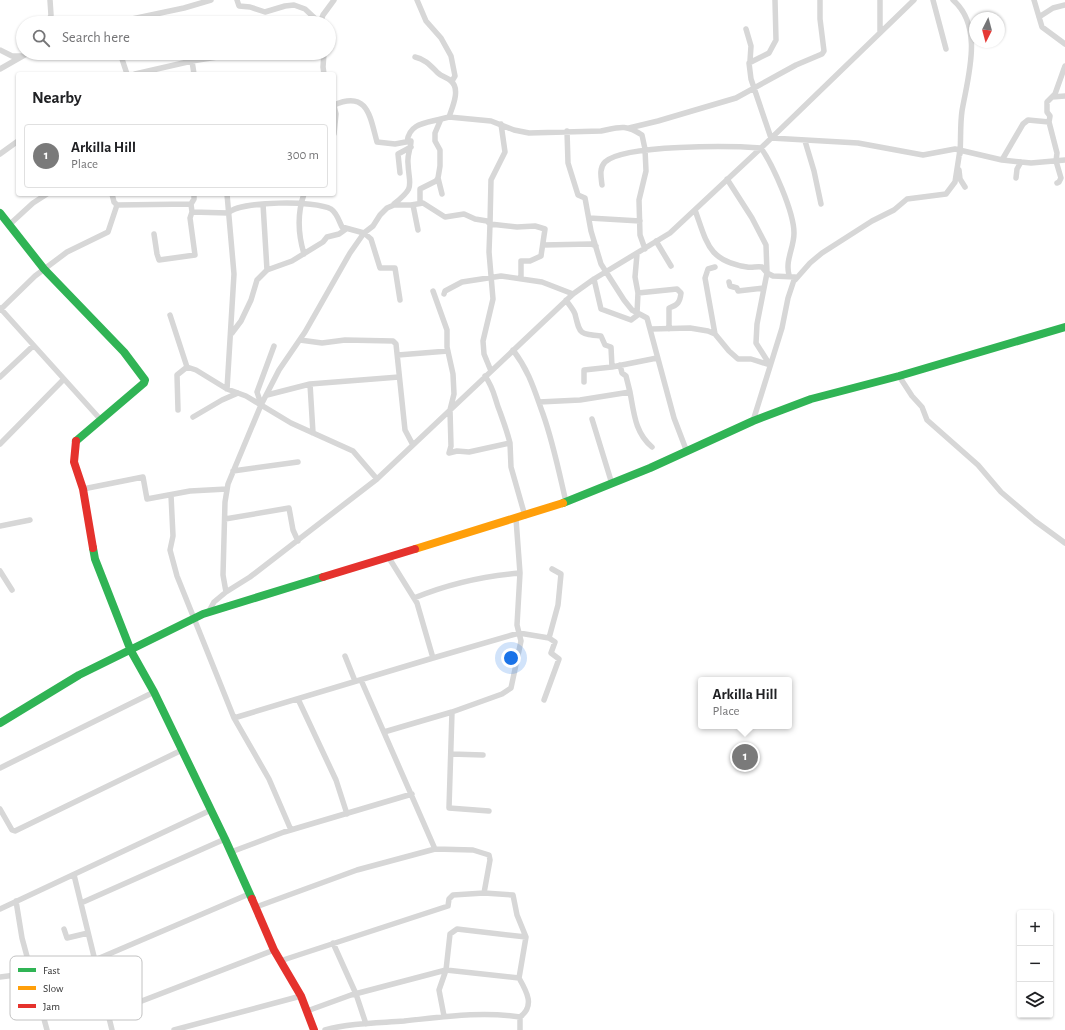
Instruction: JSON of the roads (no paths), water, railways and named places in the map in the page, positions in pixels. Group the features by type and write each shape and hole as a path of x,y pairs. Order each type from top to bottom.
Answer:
{"street":[{"path":"50,0 51,16"},
{"path":"147,16 184,8 211,0"},
{"path":"237,0 239,6 250,7 265,12 294,5 305,9 312,16"},
{"path":"323,16 334,0"},
{"path":"417,0 426,21 441,38 451,56 455,76 452,81"},
{"path":"750,61 760,59 769,53 776,40 775,0"},
{"path":"407,142 408,134 414,127 449,117 491,121 514,130 529,133 602,131 618,127 629,128 658,121 728,100 754,88 796,65 822,54 824,51 820,19 820,0"},
{"path":"880,0 880,32"},
{"path":"208,613 214,602 226,592 250,577 377,479 573,294 594,279 670,233 761,148 914,0"},
{"path":"933,0 946,49"},
{"path":"953,0 963,10 968,22 972,58 962,112 959,172 965,186"},
{"path":"1034,0 1042,27 1065,44"},
{"path":"1039,17 1053,8 1065,5"},
{"path":"746,29 750,46 749,63 751,79 771,138"},
{"path":"0,50 12,56 16,55"},
{"path":"415,57 424,59 440,76 452,81 455,87 455,96 449,117"},
{"path":"0,69 16,60"},
{"path":"123,60 127,72"},
{"path":"143,72 192,60 194,72"},
{"path":"324,60 324,72"},
{"path":"1057,183 1061,178 1056,161 1057,153 1049,122 1050,116 1047,112 1047,102 1058,87 1059,80 1065,66"},
{"path":"1052,97 1065,96"},
{"path":"226,592 222,575 225,502 227,489 233,471 262,405 279,370 300,340 322,304 337,274 364,233 374,226 380,215 387,208 394,205 407,193 410,186 407,161 411,141 395,144 377,142 374,133 372,116 360,102 356,100 344,100 336,105"},
{"path":"441,119 435,133 435,141 440,150 438,178 442,194"},
{"path":"1002,160 1023,124 1028,120 1049,122"},
{"path":"491,371 484,354 483,341 493,299 492,278 488,252 491,180 505,152 501,124"},
{"path":"629,128 642,135 646,171 639,200 640,235 645,249"},
{"path":"567,131 568,163 578,195 585,198 601,264 624,300 638,313 647,318 674,418 687,452"},
{"path":"771,138 858,144 923,155 955,149 1002,160 1021,162 1065,160"},
{"path":"805,141 814,171 821,204"},
{"path":"0,154 16,142"},
{"path":"400,173 398,154 411,147"},
{"path":"602,185 601,173 604,163 609,159 628,153 653,149 710,147 761,148"},
{"path":"761,148 769,159 794,228 792,247 787,261 789,275"},
{"path":"753,421 782,328 788,298 795,280 810,263 822,253 865,225 894,210 907,199 946,194 955,182 960,150"},
{"path":"1016,178 1017,169 1021,162"},
{"path":"420,203 420,189 436,181 438,178"},
{"path":"727,179 752,218 766,245 767,273 756,332 756,344 770,365"},
{"path":"9,225 33,203 44,196"},
{"path":"112,196 117,206"},
{"path":"154,234 159,260 195,255 190,218 192,212 191,204 194,196"},
{"path":"227,196 234,274 227,389"},
{"path":"303,196 301,204 299,233 304,254"},
{"path":"394,205 413,205 420,203 426,204 445,217 464,214 502,227 535,226 545,229 541,256 530,261 521,261 521,279"},
{"path":"117,206 191,204"},
{"path":"192,212 228,213 232,209 262,204 301,204 330,208 336,213 342,227 364,233 372,239 380,268 395,268 400,300"},
{"path":"262,204 267,270"},
{"path":"413,205 418,230"},
{"path":"101,420 0,309 44,269 67,252 108,232 117,206"},
{"path":"695,210 705,241 719,258 749,268 762,267 767,273 773,276 794,275 795,280"},
{"path":"0,213 44,269 124,352 145,380 144,383 75,442 74,462 83,489 95,559 131,650 154,692 225,839 274,950 301,996 314,1030"},
{"path":"589,218 640,221"},
{"path":"231,333 240,321 251,300 257,280 267,270 292,261 323,242 327,237 339,234 346,229"},
{"path":"656,242 671,266"},
{"path":"543,245 591,244 596,246"},
{"path":"594,279 601,309 631,320 638,313 638,293 635,276 637,254"},
{"path":"715,267 708,269 705,278 715,334 728,352 738,359 751,359 770,365"},
{"path":"444,294 445,291 462,282 501,276 542,282 573,294"},
{"path":"729,282 730,286 737,288 738,291 764,288"},
{"path":"638,293 677,289 681,293 680,302 676,306 669,308 669,329"},
{"path":"433,291 447,330 446,336 454,394 450,410 451,446 449,453 457,451 469,452 510,443"},
{"path":"566,300 574,313 577,326 581,332 601,336 605,345 611,347 612,367"},
{"path":"170,315 187,367"},
{"path":"0,723 79,675 208,613 516,519 566,502 687,452 753,421 811,399 900,376 1065,327"},
{"path":"651,329 690,328 715,334"},
{"path":"300,340 322,343 345,340 393,341 396,344 398,355 405,430 413,445"},
{"path":"0,377 33,346"},
{"path":"262,405 256,392 274,346"},
{"path":"513,350 522,362 532,382 549,429 566,502"},
{"path":"398,355 448,351"},
{"path":"584,382 584,370 612,367 657,358"},
{"path":"620,365 622,373 626,376 635,421 644,441 652,448"},
{"path":"187,367 196,370 227,389 262,405 291,423 336,442 353,451 377,479"},
{"path":"178,410 177,375 187,367"},
{"path":"486,376 493,387 500,412 505,423 510,443 511,467 525,516"},
{"path":"900,376 912,396 922,407 927,420 978,465 1001,492 1035,522 1065,543"},
{"path":"267,395 310,384 399,377"},
{"path":"0,444 64,379"},
{"path":"310,384 313,433"},
{"path":"539,402 580,400 630,392"},
{"path":"193,417 222,400 238,393"},
{"path":"592,419 612,484"},
{"path":"233,471 298,462"},
{"path":"83,489 143,478 147,499 190,491 227,489"},
{"path":"172,495 173,536 170,550 177,576 234,718 269,779 291,830"},
{"path":"225,519 289,508 293,530 298,541"},
{"path":"384,732 452,712 502,694 512,688 521,642 517,618 520,573 516,519"},
{"path":"0,526 30,520"},
{"path":"389,558 414,598 433,658"},
{"path":"549,638 558,605 561,574 552,568"},
{"path":"0,571 12,590"},
{"path":"414,598 436,589 484,576 520,573"},
{"path":"234,718 519,633 549,638 555,642 551,653 559,658 544,700"},
{"path":"345,656 384,732 436,849"},
{"path":"0,768 154,692"},
{"path":"298,699 336,780 348,814"},
{"path":"452,712 449,808 489,811"},
{"path":"0,809 12,830 15,831 182,750"},
{"path":"451,754 482,755"},
{"path":"231,852 291,830 412,794"},
{"path":"0,909 210,810"},
{"path":"81,903 225,839"},
{"path":"256,908 357,870 436,849 466,849 489,855 490,860 484,893"},
{"path":"74,875 94,956"},
{"path":"280,961 448,906 449,899 453,895 484,893 513,895 517,915 526,937 519,978 528,993 526,1013 520,1017 498,1014 444,1016 325,1030"},
{"path":"104,956 249,894"},
{"path":"16,901 22,938 27,956"},
{"path":"444,1016 439,990 446,970 450,934 457,929 526,937"},
{"path":"64,930 67,938 88,933"},
{"path":"333,943 356,994 366,1024"},
{"path":"142,1001 274,950"},
{"path":"307,1011 356,994 446,970 519,978"},
{"path":"0,977 10,975"},
{"path":"174,1030 301,996"},
{"path":"520,1017 520,1030"},
{"path":"44,1020 47,1030"},
{"path":"110,1020 112,1030"}],"place":[{"name":"Arkilla Hill","path":"745,757"}]}
